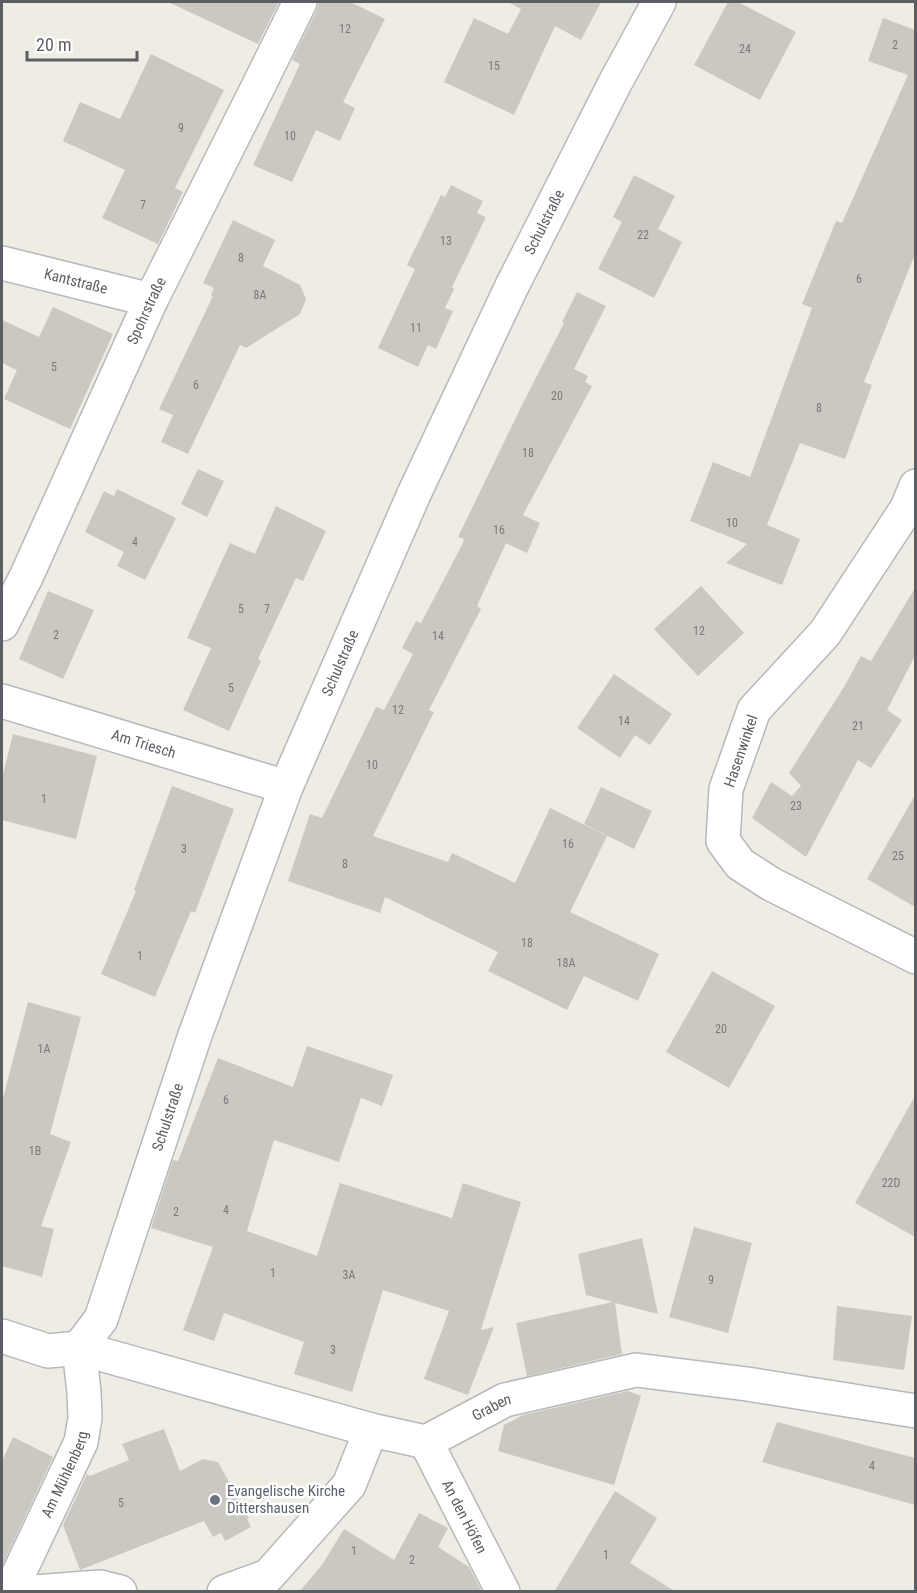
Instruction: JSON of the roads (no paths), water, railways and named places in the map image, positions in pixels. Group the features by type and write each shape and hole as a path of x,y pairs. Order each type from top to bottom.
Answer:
{"street":[{"name":"Spohrstraße","path":"2,624 26,577 151,300 300,2"},
{"name":"Schulstraße","path":"79,1348 101,1319 194,1038 286,787 414,494 511,288 615,83 659,2"},
{"name":"Kantstraße","path":"2,263 151,300"},
{"name":"Hasenwinkel","path":"915,486 907,508 825,633 754,710 726,789 723,841 740,864 771,884 915,957"},
{"name":"Am Triesch","path":"2,702 286,787"},
{"path":"2,1336 48,1351 79,1348 371,1430 426,1442"},
{"name":"Am Mühlenberg","path":"10,1592 81,1442 85,1418 79,1348"},
{"name":"Graben","path":"426,1442 505,1400 636,1370 747,1384 915,1411"},
{"path":"224,1592 268,1576 348,1485 371,1430"},
{"name":"An den Höfen","path":"426,1442 503,1592"},
{"path":"34,1592 100,1587 120,1592"}],"place":[{"name":"Evangelische Kirche Dittershausen","path":"215,1500"}]}
